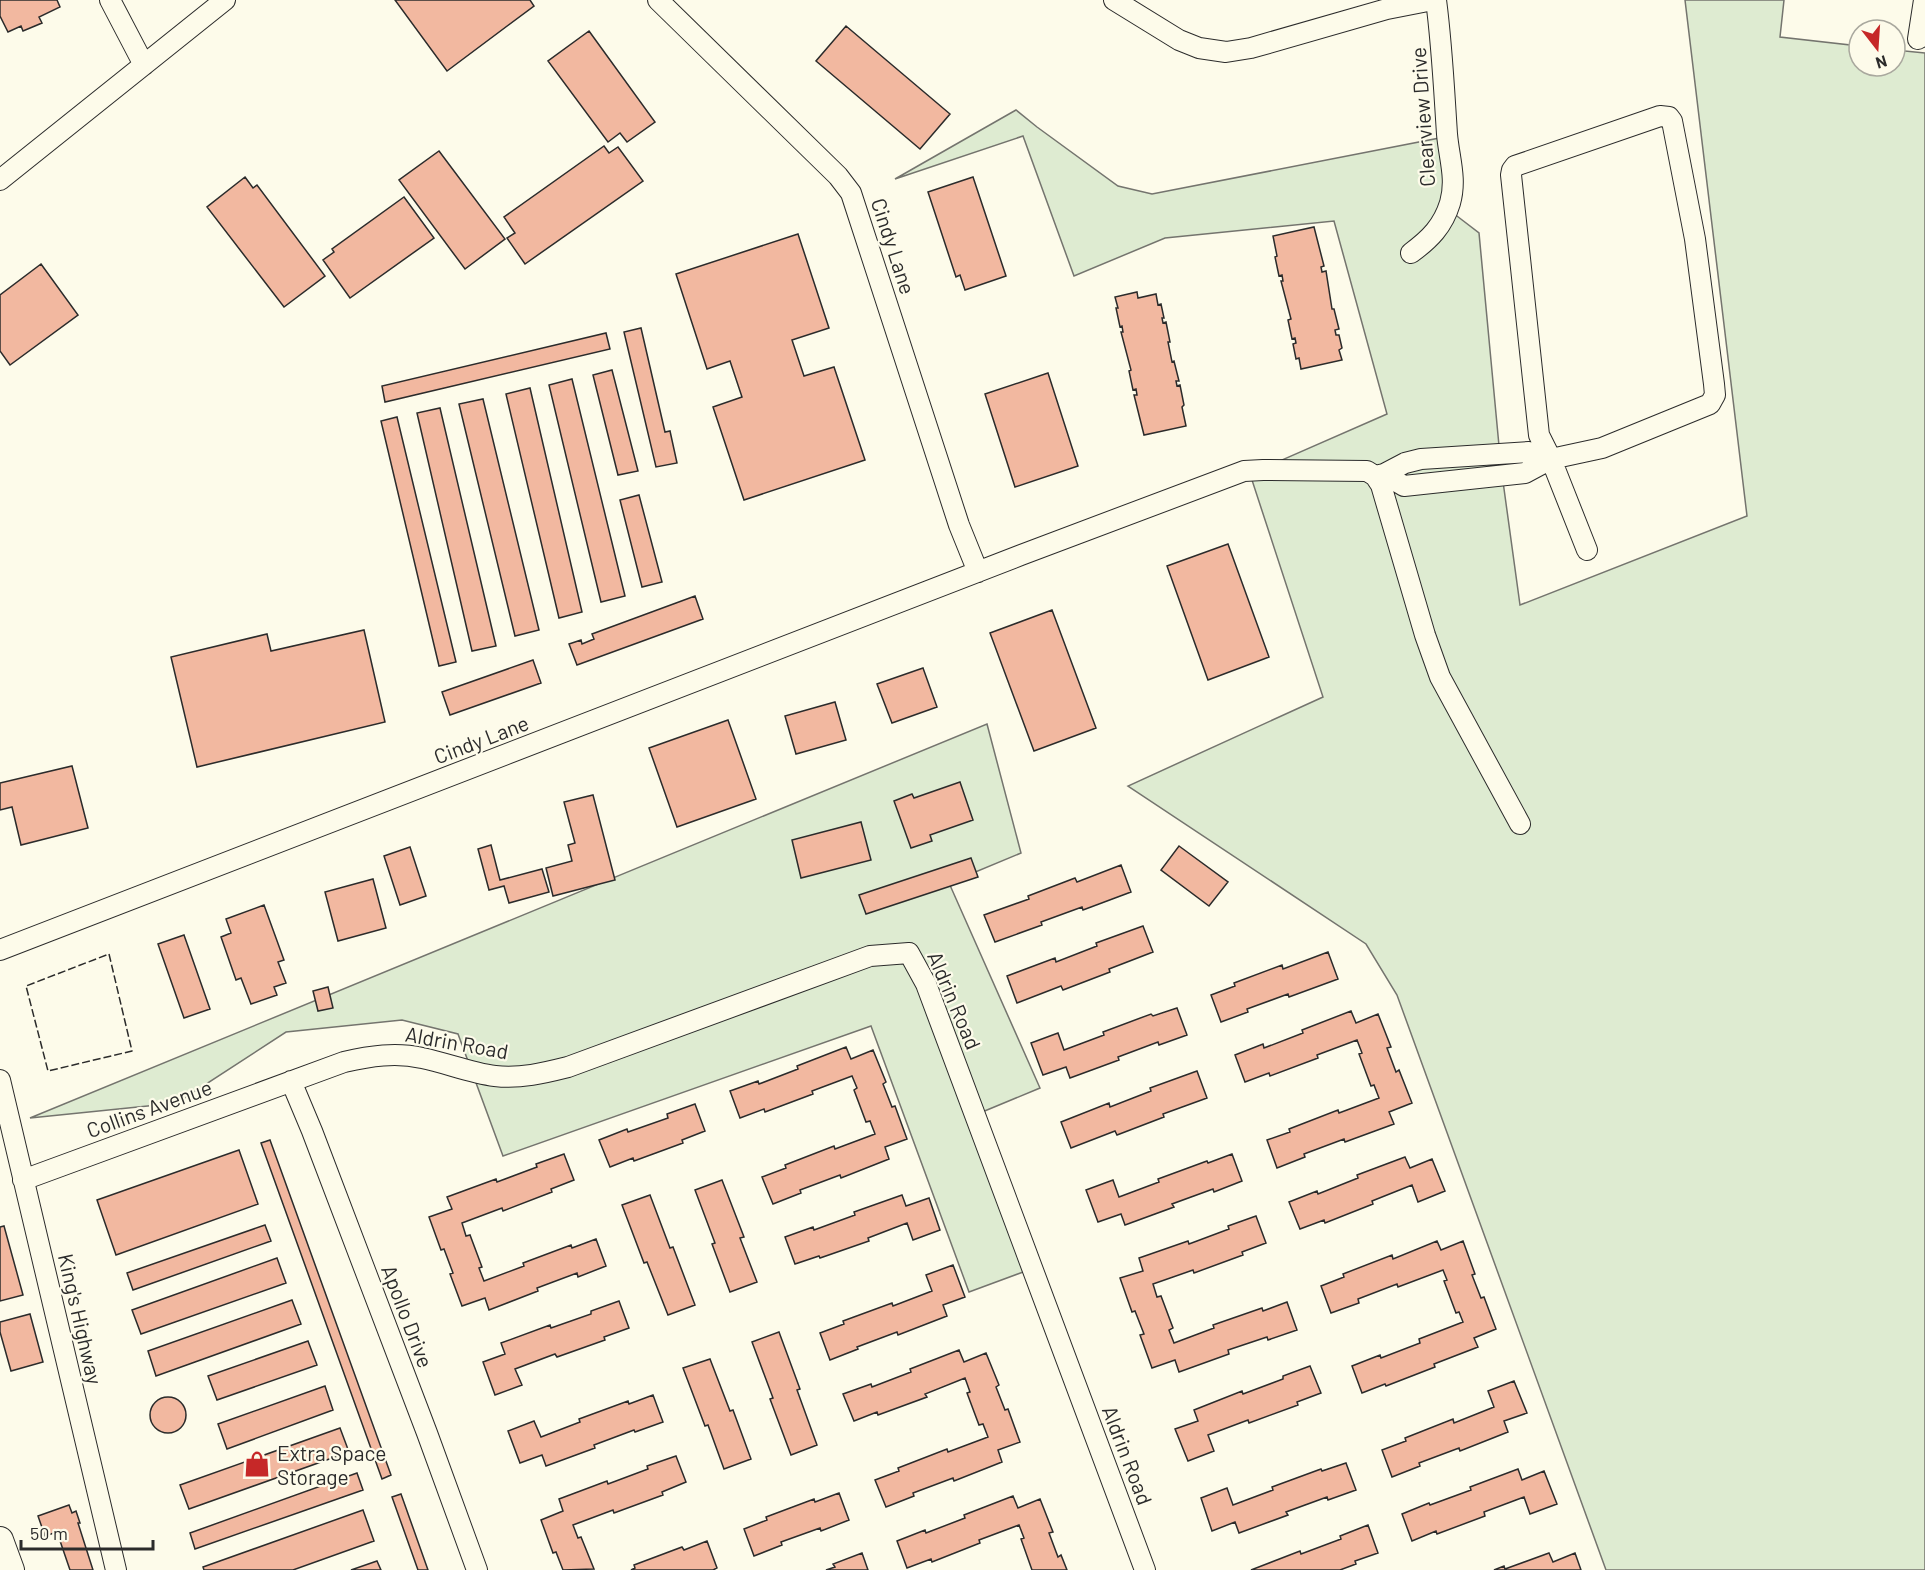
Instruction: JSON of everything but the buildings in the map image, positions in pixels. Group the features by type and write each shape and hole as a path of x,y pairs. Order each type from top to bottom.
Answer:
{"main road":[{"path":"0,1540 11,1570"}],"street":[{"path":"110,0 144,65"},
{"path":"1,178 225,0"},
{"name":"Cindy Lane","path":"658,0 838,176 851,193 959,525 978,572"},
{"path":"1114,0 1179,40 1198,48 1226,52 1251,48 1387,9 1434,0"},
{"name":"Clearview Drive","path":"1411,253 1429,240 1442,223 1450,203 1453,185 1443,49 1434,0"},
{"path":"1918,39 1924,0"},
{"path":"1551,459 1602,448 1710,404 1713,400 1714,384 1695,239 1672,121 1669,117 1660,116 1515,166 1512,170 1539,435 1551,459 1587,550"},
{"name":"Cindy Lane","path":"0,950 1244,471 1367,471 1404,486 1525,474 1551,459"},
{"path":"1380,478 1425,634 1440,677 1520,824"},
{"name":"Aldrin Road","path":"291,1081 344,1062 386,1055 422,1058 495,1076 546,1073 580,1063 870,956 909,953 926,984 1145,1570"},
{"name":"King's Highway","path":"0,1080 116,1570"},
{"name":"Collins Avenue","path":"23,1179 291,1081"},
{"name":"Apollo Drive","path":"291,1081 427,1433 477,1570"}],"green space":[{"path":"1685,0 1784,0 1780,37 1847,45 1847,78 1907,78 1907,51 1925,53 1925,1570 1606,1570 1397,995 1366,944 1128,786 1323,697 1250,474 1387,414 1334,221 1165,238 1074,276 1023,136 895,179 1016,110 1118,186 1152,194 1455,135 1453,213 1479,233 1501,467 1520,605 1747,516"},
{"path":"987,724 1021,853 949,883 1040,1088 975,1115 1034,1268 969,1292 871,1026 503,1156 458,1034 402,1020 286,1032 177,1103 30,1118"}],"fence":[{"path":"109,954 132,1051 48,1071 26,986 109,954"}],"place":[{"name":"Extra Space Storage","path":"257,1464"}]}
